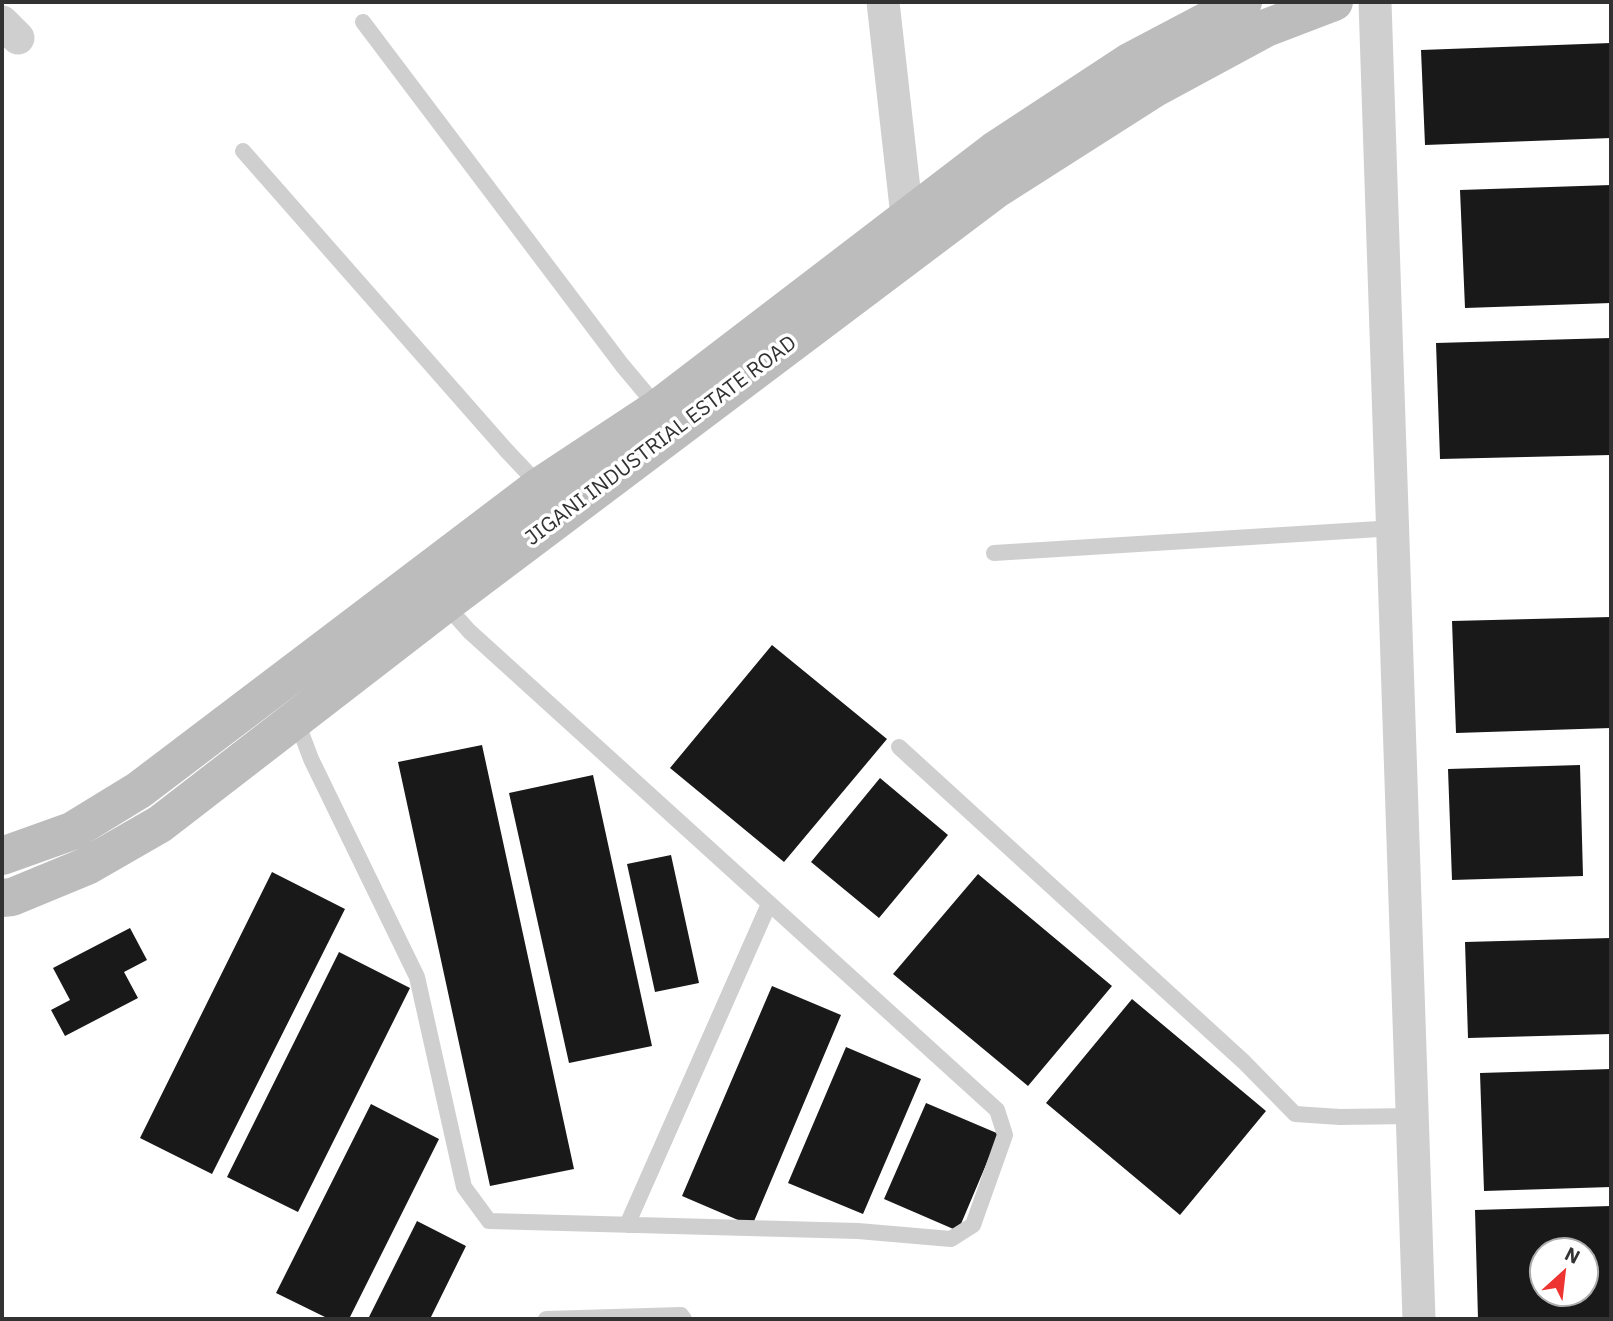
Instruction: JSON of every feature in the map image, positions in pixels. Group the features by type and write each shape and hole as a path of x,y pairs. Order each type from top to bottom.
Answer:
{"main road":[{"name":"JIGANI INDUSTRIAL ESTATE ROAD","path":"2,856 72,831 139,790 540,486 658,408 994,151 1131,61 1241,2"},
{"name":"JIGANI INDUSTRIAL ESTATE ROAD","path":"2,898 12,897 87,866 160,824 295,718 995,190 1155,88 1266,28 1334,2"},
{"path":"139,790 160,824"}],"street":[{"path":"883,2 907,216"},
{"path":"1375,2 1395,528 1419,1319"}],"lane":[{"path":"363,22 658,408"},
{"path":"243,150 540,486"},
{"path":"994,553 1395,528"},
{"path":"295,718 417,977 464,1187 489,1221 858,1231 951,1240 973,1225 1005,1135 997,1111 469,631 446,604"},
{"path":"899,747 1244,1062 1295,1114 1340,1117 1413,1116"},
{"path":"627,1225 769,904"},
{"path":"546,1319 681,1315 684,1319"}],"building":[{"path":"1611,43 1611,138 1425,145 1421,50"},
{"path":"1611,185 1611,303 1465,308 1460,190"},
{"path":"1611,338 1611,455 1440,459 1436,343"},
{"path":"1611,617 1611,728 1456,733 1452,621"},
{"path":"772,645 887,739 784,862 670,768"},
{"path":"482,745 574,1169 490,1186 398,762"},
{"path":"1580,765 1583,876 1452,880 1448,769"},
{"path":"593,775 652,1046 569,1063 509,793"},
{"path":"880,778 948,835 879,918 811,862"},
{"path":"671,855 699,983 655,992 627,864"},
{"path":"272,872 345,909 212,1174 140,1138"},
{"path":"978,874 1112,986 1028,1086 893,974"},
{"path":"130,928 147,960 124,972 138,998 65,1036 51,1010 70,1000 53,968"},
{"path":"1611,938 1611,1034 1468,1038 1465,942"},
{"path":"339,952 410,988 298,1212 227,1177"},
{"path":"772,986 841,1015 752,1226 682,1196"},
{"path":"1132,999 1266,1111 1180,1215 1046,1103"},
{"path":"846,1047 921,1079 863,1214 788,1183"},
{"path":"1611,1069 1611,1187 1484,1191 1480,1073"},
{"path":"926,1103 999,1134 958,1231 884,1199"},
{"path":"371,1104 439,1139 349,1319 329,1319 276,1293"},
{"path":"1611,1206 1611,1319 1478,1319 1475,1210"},
{"path":"417,1221 466,1246 430,1319 368,1319"}]}
